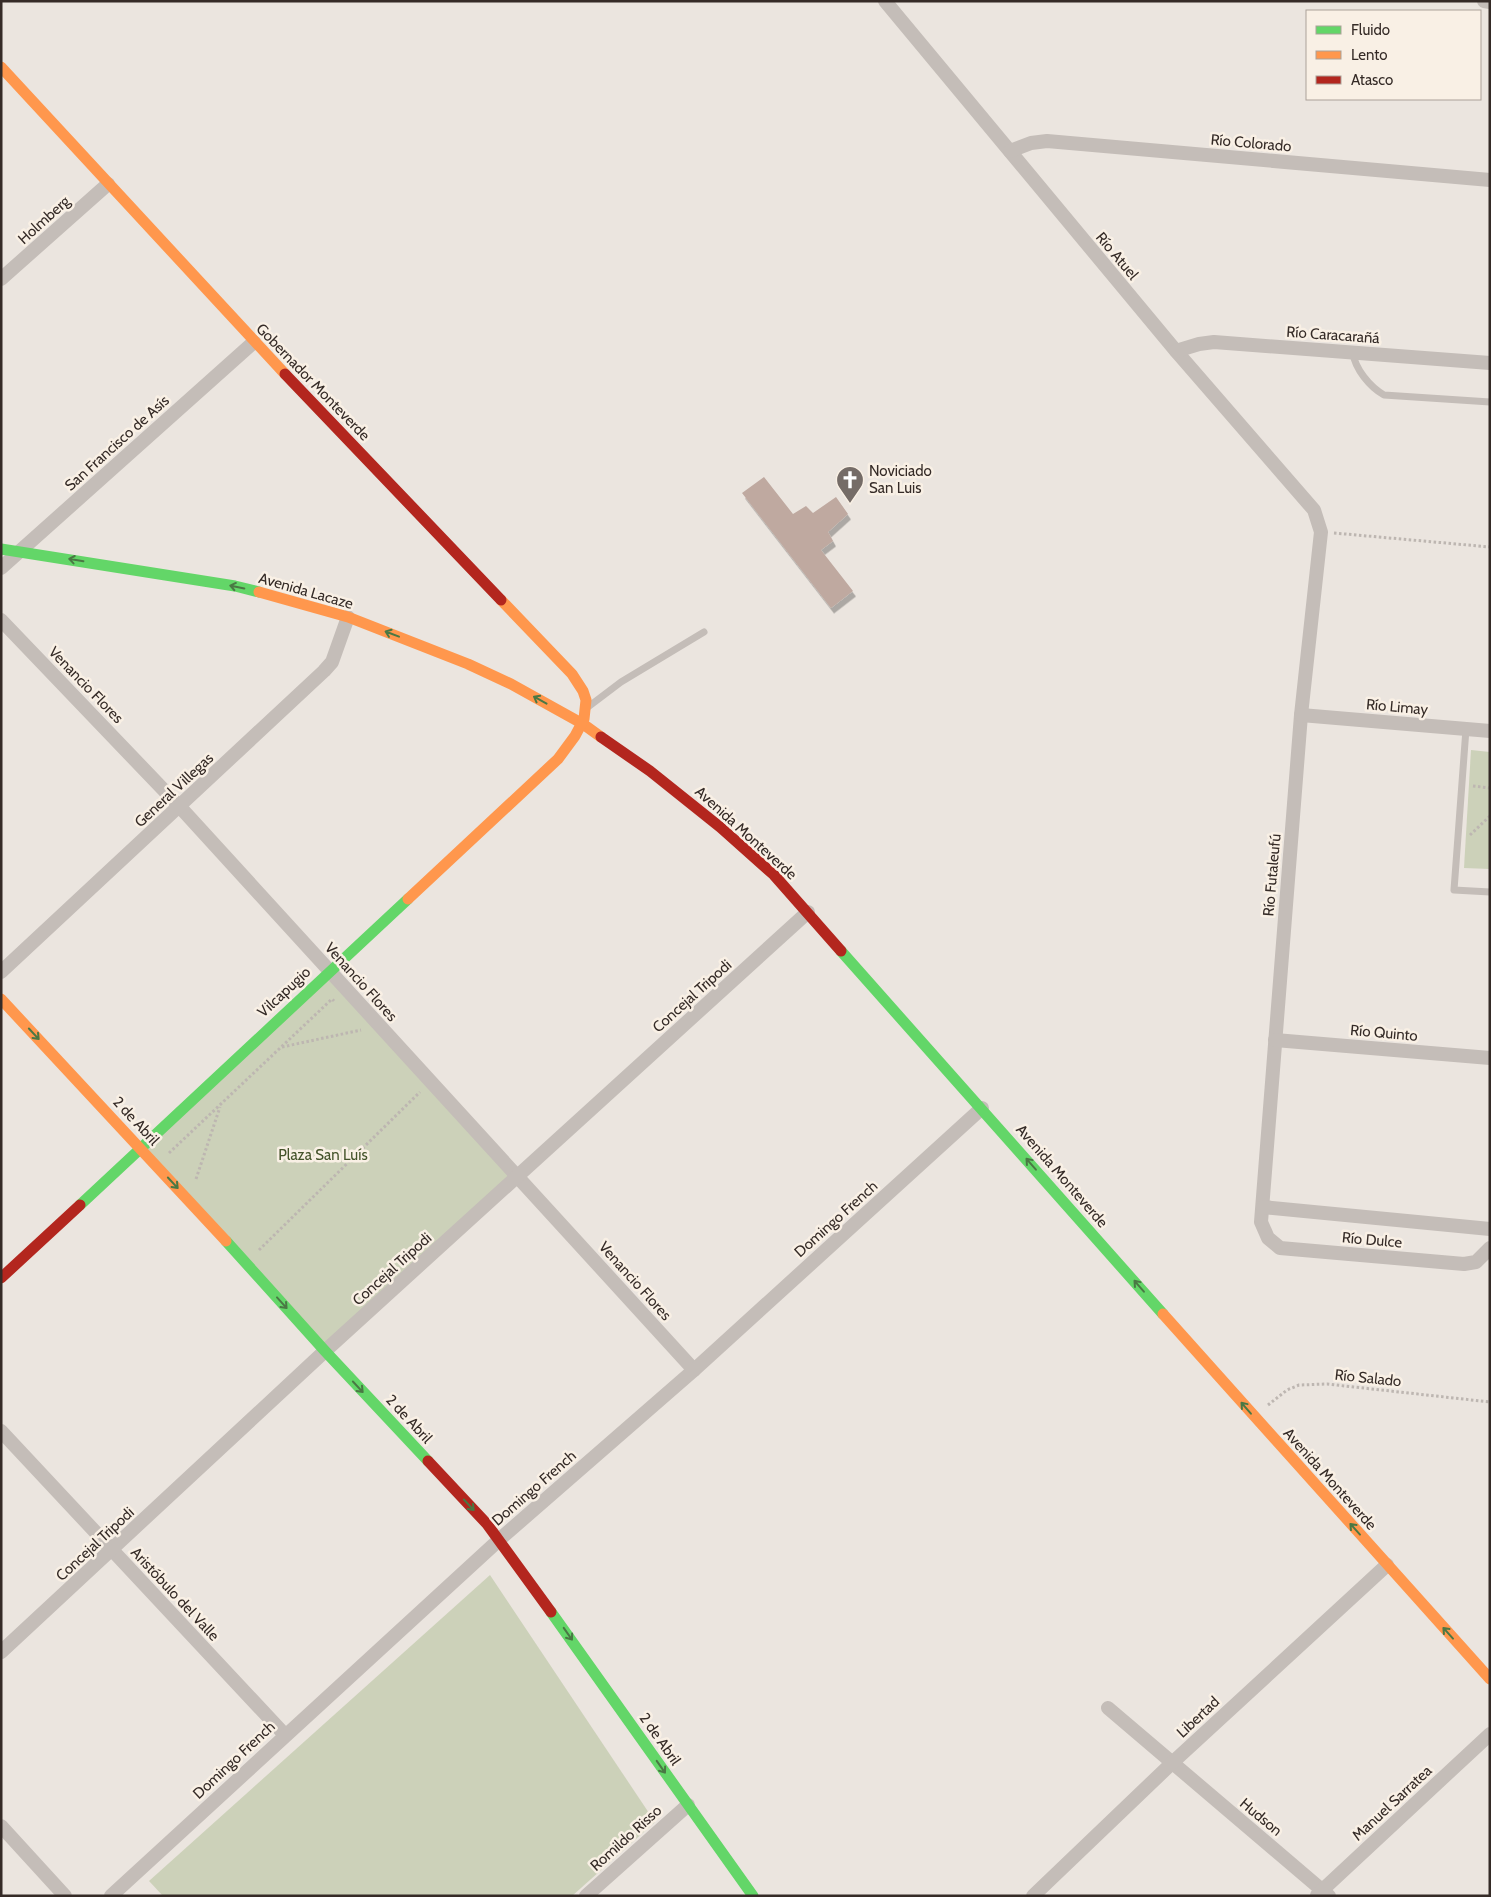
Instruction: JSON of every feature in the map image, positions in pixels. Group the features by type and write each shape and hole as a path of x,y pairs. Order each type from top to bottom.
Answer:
{"main road":[{"name":"Gobernador Monteverde","path":"1,67 254,342 572,674 583,692 586,709 583,724"},
{"name":"Avenida Lacaze","path":"1,550 235,586 299,602 348,617 468,664 511,684 583,724"},
{"name":"Avenida Monteverde","path":"583,724 650,771 720,827 774,875 1254,1416 1485,1670 1490,1679"},
{"name":"Vilcapugio","path":"1,1278 558,758 583,724"},
{"name":"2 de Abril","path":"1,999 140,1147 325,1351 500,1539 753,1896"}],"street":[{"name":"Río Atuel","path":"885,1 1176,352 1314,510 1321,532"},
{"path":"1484,1 1490,2"},
{"name":"Río Colorado","path":"1010,151 1031,143 1048,141 1490,180"},
{"name":"Holmberg","path":"1,279 108,184"},
{"name":"San Francisco de Asís","path":"1,568 254,342"},
{"name":"Río Caracarañá","path":"1176,352 1199,344 1214,342 1490,363"},
{"name":"Río Futaleufú","path":"1261,1222 1301,715 1321,532"},
{"name":"General Villegas","path":"1,972 324,671 332,662 348,617"},
{"name":"Venancio Flores","path":"1,620 180,807 694,1370"},
{"name":"Río Limay","path":"1301,715 1490,731"},
{"name":"Concejal Tripodi","path":"1,1652 325,1351 808,912"},
{"name":"Río Quinto","path":"1275,1040 1490,1058"},
{"name":"Domingo French","path":"111,1896 500,1539 694,1370 982,1108"},
{"name":"Río Dulce","path":"1263,1207 1490,1228"},
{"name":"Río Dulce","path":"1261,1222 1268,1238 1280,1248 1464,1264 1476,1262 1490,1248"},
{"name":"Aristóbulo del Valle","path":"1,1431 285,1735"},
{"name":"Libertad","path":"1033,1896 1172,1763 1388,1565"},
{"name":"Hudson","path":"1108,1708 1323,1894"},
{"name":"Manuel Sarratea","path":"1323,1894 1490,1734"},
{"name":"Romildo Risso","path":"586,1896 688,1805"},
{"path":"1,1826 65,1896"}],"lane":[{"path":"1353,353 1357,368 1377,392 1384,395 1490,402"},
{"path":"586,709 621,682 704,632"},
{"path":"1466,729 1454,890 1490,892"}],"path":[{"path":"1321,532 1490,547"},
{"path":"1462,786 1490,788"},
{"path":"1457,847 1490,816"},
{"path":"163,1158 332,999 338,1006"},
{"path":"355,1024 367,1037"},
{"path":"281,1047 361,1030"},
{"path":"247,1264 431,1082"},
{"path":"413,1086 419,1093"},
{"path":"196,1180 220,1105"},
{"name":"Río Salado","path":"1254,1416 1288,1390 1299,1385 1327,1384 1490,1402"}],"green space":[{"path":"1471,750 1490,752 1490,869 1464,868"},
{"name":"Plaza San Luís","path":"329,971 518,1177 325,1351 139,1147"},
{"path":"490,1575 655,1822 572,1896 163,1896 149,1881"}],"building":[{"path":"764,477 793,514 806,506 813,513 836,497 848,514 828,532 833,541 821,550 853,591 831,608 742,493"}],"traffic: fast":[{"path":"1,549 235,586 259,592"},
{"path":"80,1205 408,899"},
{"path":"841,951 1163,1314"},
{"path":"226,1241 428,1461"},
{"path":"551,1612 753,1896"}],"traffic: slow":[{"path":"1,67 285,374"},
{"path":"259,592 348,617 468,664 511,684 583,724 601,737"},
{"path":"408,899 558,759 575,736 584,719 586,700 583,691 572,674 501,600"},
{"path":"1,999 226,1241"},
{"path":"1163,1314 1490,1679"}],"traffic: jam":[{"path":"285,374 501,600"},
{"path":"601,737 650,771 720,827 774,875 841,951"},
{"path":"1,1278 80,1205"},
{"path":"428,1461 487,1524 551,1612"}],"place":[{"name":"Noviciado San Luis","path":"850,504"}]}
